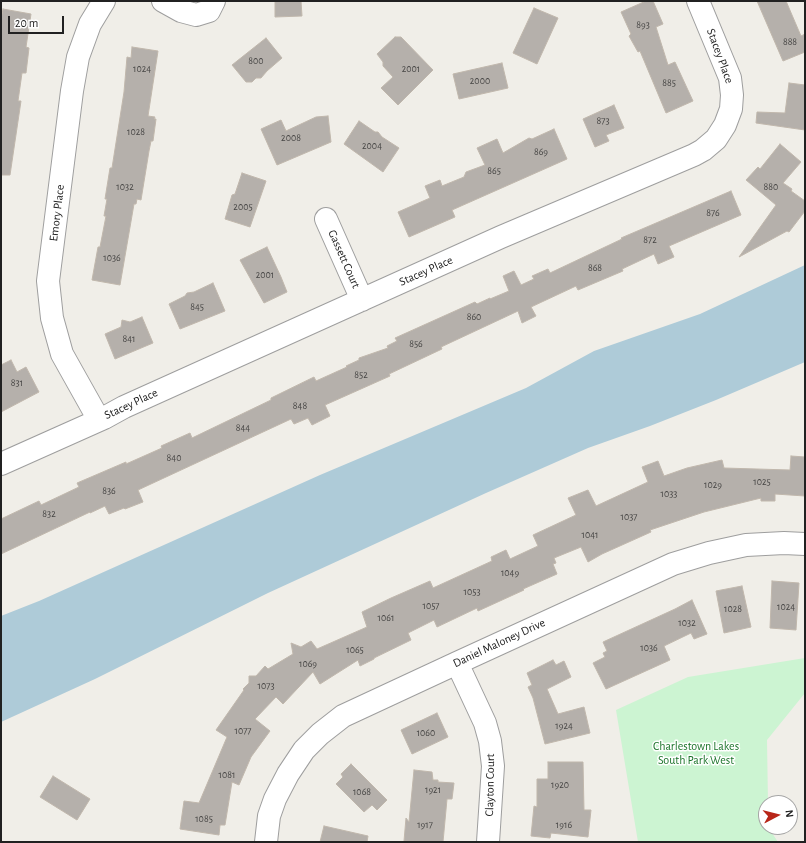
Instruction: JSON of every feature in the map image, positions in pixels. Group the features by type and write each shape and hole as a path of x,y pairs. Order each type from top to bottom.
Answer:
{"street":[{"name":"Emory Place","path":"99,420 62,354 52,318 48,281 70,107 78,57 90,24 104,1"},
{"path":"163,1 181,11 196,15 209,11 214,1"},
{"name":"Stacey Place","path":"1,464 501,237 703,150 716,139 725,125 731,109 732,95 730,78 698,1"},
{"name":"Gassett Court","path":"326,219 362,300"},
{"name":"Daniel Maloney Drive","path":"266,842 269,816 284,780 304,750 320,734 343,716 673,564 709,552 746,545 784,542 805,544"},
{"name":"Clayton Court","path":"457,663 485,723 490,742 493,766 488,842"}],"green space":[{"name":"Charlestown Lakes South Park West","path":"805,658 805,693 767,740 768,795 758,795 758,835 773,835 778,842 638,842 616,710 688,677"}],"water":[{"path":"805,265 805,362 716,400 588,448 486,493 268,593 95,679 1,722 1,616 39,601 320,475 526,388 594,351 700,314"}],"building":[{"path":"275,1 301,1 302,16 275,17"},
{"path":"646,1 653,1 663,24 656,27 668,65 675,62 693,101 666,113 640,51 638,52 629,36 631,34 621,12"},
{"path":"757,1 786,1 801,36 805,34 805,52 783,61"},
{"path":"534,8 558,18 537,64 513,53"},
{"path":"3,9 31,14 26,47 29,48 26,73 22,73 18,101 21,101 10,175 1,175 1,19"},
{"path":"395,37 401,37 433,70 398,105 381,88 393,77 383,66 383,62 377,54"},
{"path":"266,38 282,58 261,78 256,78 252,82 246,82 232,65"},
{"path":"132,47 158,51 148,116 155,117 154,119 156,119 141,200 137,199 136,204 134,204 120,285 92,280 106,216 104,216 107,199 105,199 110,168 112,168 124,92 127,57 131,58"},
{"path":"502,63 508,88 459,99 453,74"},
{"path":"789,83 805,85 805,130 756,123 757,112 785,113"},
{"path":"614,105 624,128 606,135 609,141 595,147 583,119"},
{"path":"328,116 331,142 277,165 261,129 281,120 286,131 316,117"},
{"path":"359,121 375,132 378,132 382,137 399,148 383,172 344,144"},
{"path":"554,129 567,159 452,210 455,217 409,237 398,212 430,198 425,186 440,180 442,186 464,177 466,172 485,165 477,148 497,139 503,153 529,138 532,139"},
{"path":"780,144 801,162 783,183 805,201 805,211 789,232 787,231 739,257 776,205 746,180 758,167 760,169"},
{"path":"242,173 266,181 250,227 225,219 232,195 235,194"},
{"path":"731,191 741,215 669,246 674,257 658,264 654,254 622,269 623,271 578,290 576,286 531,307 536,316 522,323 518,311 441,347 442,349 389,374 390,376 325,405 330,416 312,425 308,418 294,424 291,419 138,490 143,502 109,514 105,506 1,554 1,519 39,501 41,505 79,487 77,483 126,462 126,464 162,448 161,446 190,433 192,438 271,400 271,398 314,377 316,381 347,367 346,366 359,360 359,358 388,348 387,346 397,341 395,338 475,302 477,304 509,291 503,276 514,271 521,285 534,279 532,276 548,269 550,273 622,239 621,238"},
{"path":"267,247 287,292 264,303 240,260"},
{"path":"213,283 225,311 180,329 169,304 185,296 187,293 194,292"},
{"path":"142,317 153,343 115,359 105,334 121,327 122,320 130,322"},
{"path":"11,360 17,372 26,367 39,392 1,412 1,365"},
{"path":"791,456 805,457 805,496 775,494 775,501 761,501 761,498 704,512 650,530 651,532 602,554 588,562 581,547 554,558 556,563 553,564 557,574 523,589 524,590 478,611 477,608 437,627 434,620 408,633 411,640 360,666 358,660 320,684 313,672 283,704 276,697 255,719 270,731 251,757 239,785 232,782 225,825 220,825 219,835 180,829 184,801 199,803 227,737 216,730 244,690 243,689 249,683 249,676 256,676 265,666 268,669 293,654 291,643 301,647 311,641 317,649 367,627 362,612 391,598 430,581 433,588 492,561 491,557 506,550 510,559 538,546 533,535 576,515 568,498 588,490 596,506 648,482 642,467 658,461 664,476 687,468 722,460 724,468 790,470"},
{"path":"772,581 799,583 796,630 770,628"},
{"path":"742,586 751,627 724,633 716,591"},
{"path":"692,600 707,634 694,639 691,633 664,646 670,660 606,689 593,663 605,657 603,653 607,651 603,642"},
{"path":"553,660 556,665 564,661 571,677 547,689 558,714 584,707 590,733 545,744 533,698 528,687 532,685 527,673"},
{"path":"437,713 448,737 412,754 401,730"},
{"path":"548,762 583,762 584,810 591,810 588,837 551,833 550,838 531,836 534,806 537,807 537,779 548,779"},
{"path":"351,764 387,800 377,810 372,805 364,812 336,784 343,777 341,774"},
{"path":"414,770 432,772 433,780 438,780 438,782 454,783 452,799 447,799 443,842 404,841 406,818 409,822"},
{"path":"53,776 90,799 77,820 40,797"},
{"path":"324,826 368,836 367,842 320,842"}]}
